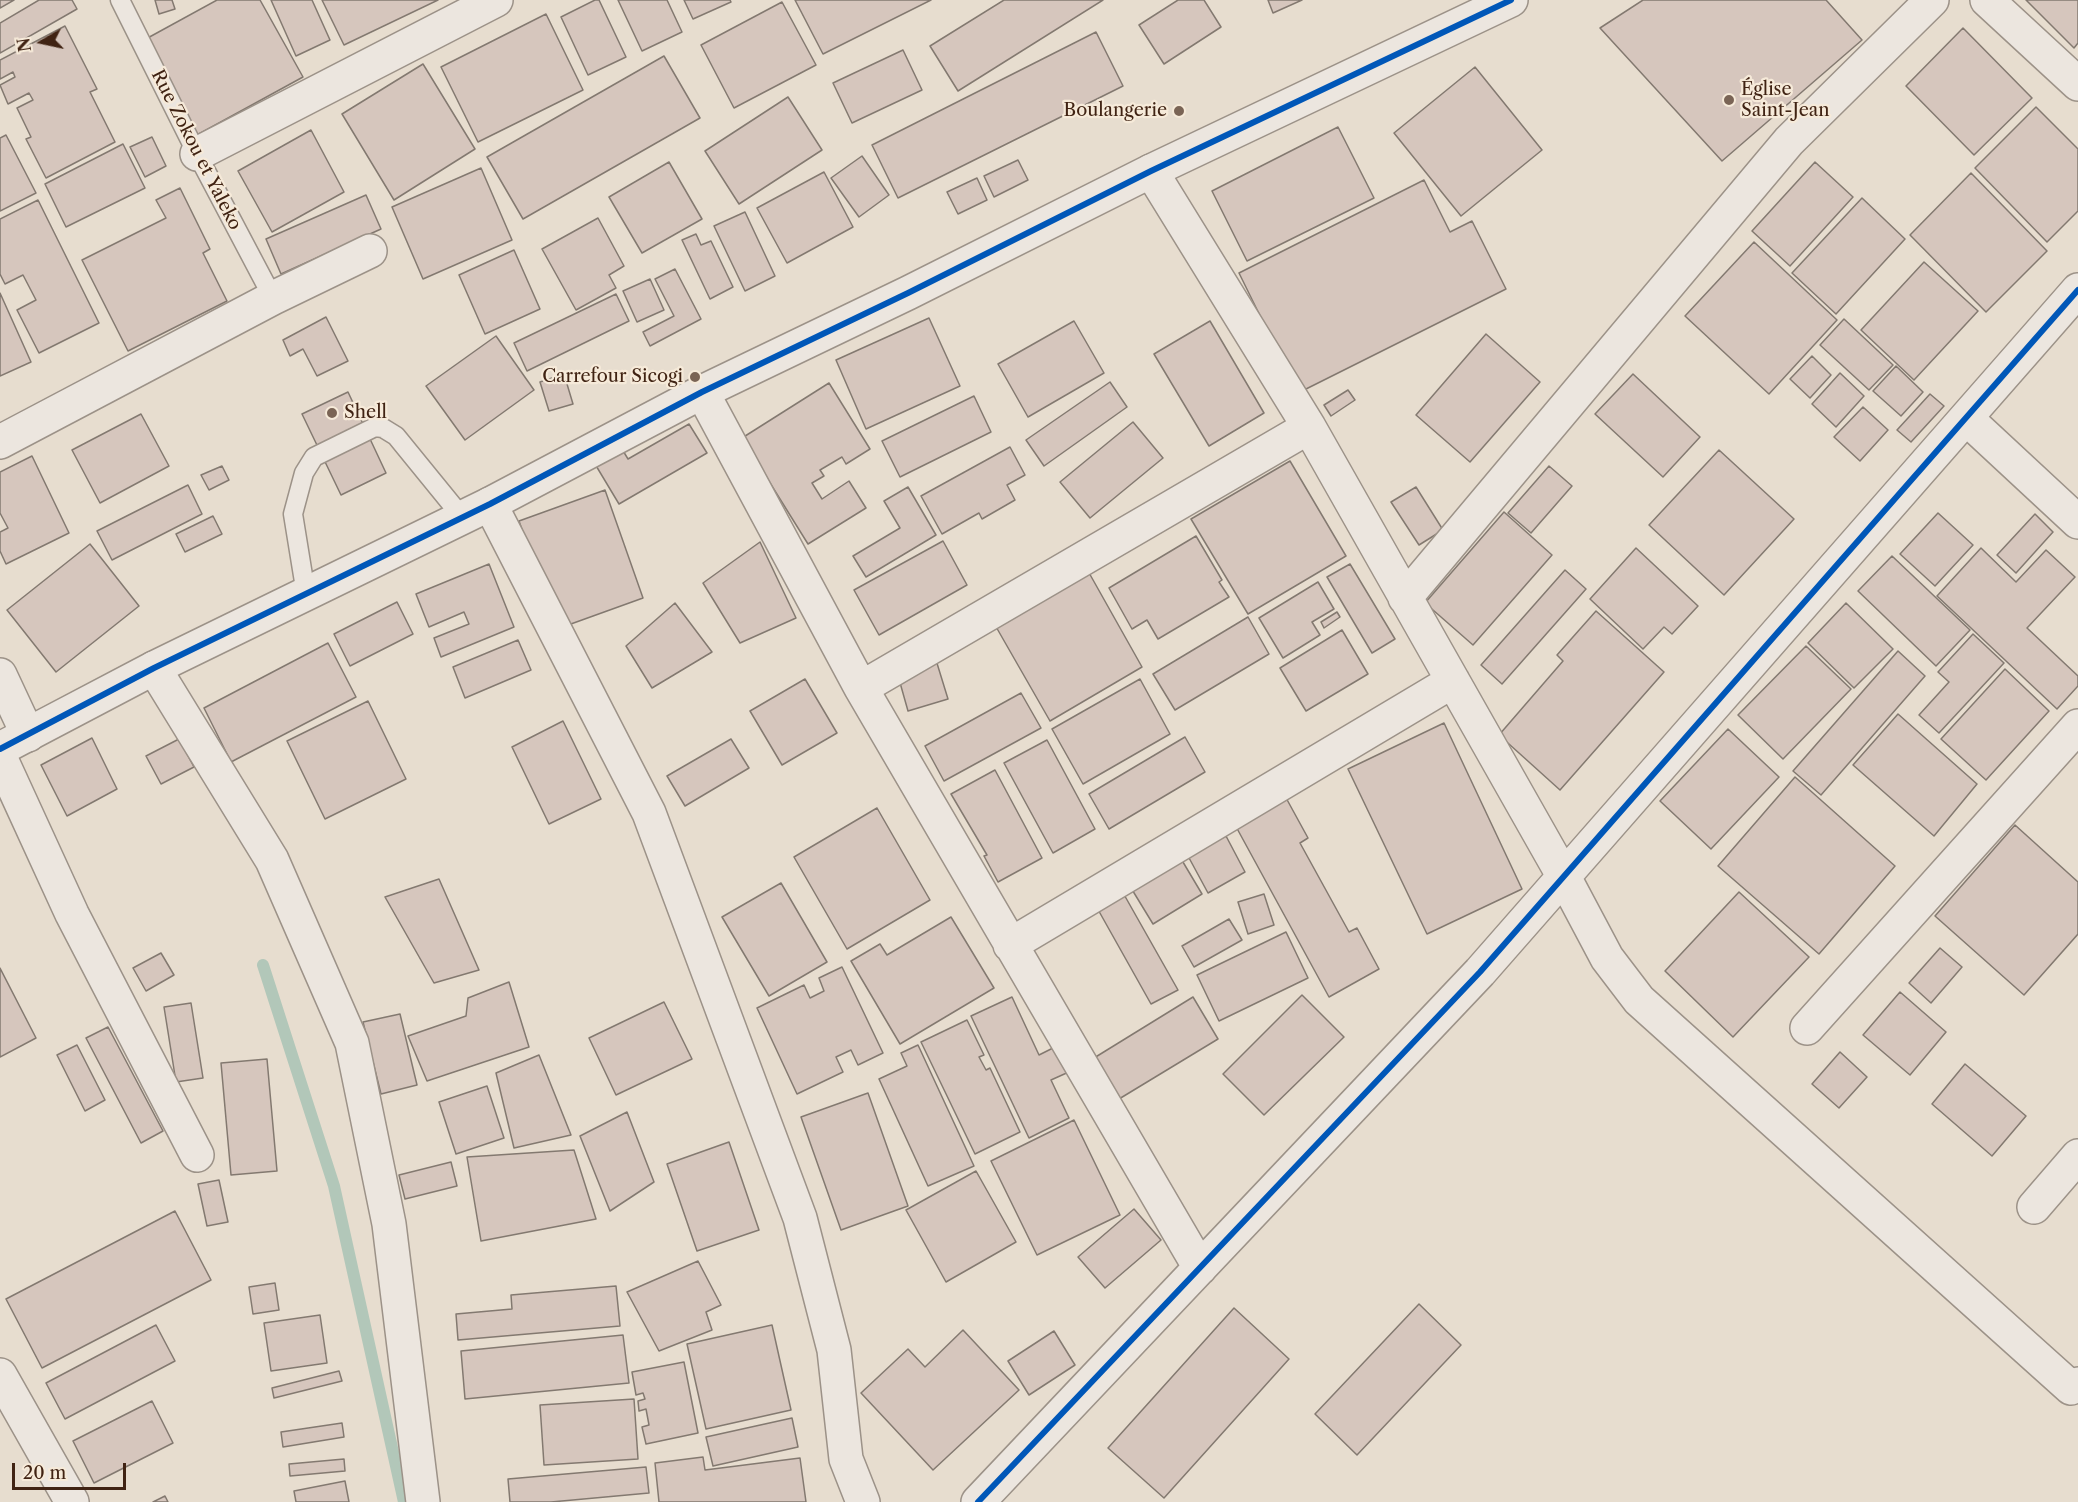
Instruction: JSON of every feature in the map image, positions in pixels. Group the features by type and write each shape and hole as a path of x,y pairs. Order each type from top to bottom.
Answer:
{"street":[{"path":"197,154 496,0"},
{"path":"0,675 14,742 154,668 476,510 702,392 908,294 1151,171 1511,0"},
{"path":"1405,598 1788,141 1932,0"},
{"path":"1987,0 2078,84"},
{"path":"1151,171 1309,427 1564,877 1607,958 1639,1000 2076,1389"},
{"path":"0,442 273,298 370,250"},
{"path":"978,1502 1480,972 2078,290"},
{"path":"702,392 861,688 1200,1268"},
{"path":"1966,418 2078,522"},
{"path":"861,688 1309,427"},
{"path":"476,510 649,813 800,1218 834,1350 846,1460 863,1502"},
{"path":"154,668 272,860 352,1043 388,1224 423,1502"},
{"path":"1010,945 1453,681"},
{"path":"1807,1028 2078,726"},
{"path":"0,757 72,914 197,1155"},
{"path":"2034,1207 2078,1156"},
{"path":"0,1374 72,1502"}],"lane":[{"name":"Rue Zokou et Yaleko","path":"120,0 197,154 273,298"},
{"path":"306,594 293,514 304,473 314,457 375,427 383,428 396,436 476,510"}],"building":[{"path":"0,0 14,0 0,8"},
{"path":"39,0 72,0 77,9 0,53 0,23"},
{"path":"155,0 172,0 175,9 159,14"},
{"path":"217,0 260,0 303,77 197,135 144,40"},
{"path":"271,0 312,0 330,40 296,56"},
{"path":"322,0 438,0 344,45"},
{"path":"599,0 626,57 588,75 561,17"},
{"path":"618,0 667,0 682,32 642,51"},
{"path":"684,0 730,0 731,2 693,19"},
{"path":"795,0 931,0 823,54"},
{"path":"1004,0 1103,0 958,91 930,46"},
{"path":"1178,0 1204,0 1221,27 1164,64 1139,25"},
{"path":"1268,0 1302,0 1273,13"},
{"name":"Église Saint-Jean","path":"1643,0 1826,0 1862,40 1722,161 1600,28"},
{"path":"2026,0 2078,0 2078,43 2074,48"},
{"path":"782,2 816,65 734,108 701,45"},
{"path":"546,14 583,90 478,142 441,67"},
{"path":"65,26 97,89 90,92 115,142 46,178 26,139 31,137 17,108 33,100 29,93 8,104 0,85 15,77 13,72 0,79 0,60"},
{"path":"1963,28 2032,98 1974,155 1906,86"},
{"path":"1096,32 1123,86 898,198 872,145"},
{"path":"903,50 922,90 852,123 833,83"},
{"path":"664,56 700,118 523,219 487,157"},
{"path":"423,64 475,149 394,200 342,114"},
{"path":"1475,67 1542,150 1461,216 1394,133"},
{"path":"788,97 822,150 739,204 705,151"},
{"path":"2036,107 2078,149 2078,211 2047,242 1975,168"},
{"path":"1338,127 1374,198 1247,261 1212,191"},
{"path":"311,130 344,192 272,232 238,171"},
{"path":"6,135 36,193 0,211 0,138"},
{"path":"152,137 166,166 145,177 130,147"},
{"path":"123,144 145,188 66,227 45,184"},
{"path":"862,156 889,195 859,217 831,178"},
{"path":"1018,160 1028,180 994,197 984,176"},
{"path":"669,162 702,219 642,253 609,197"},
{"path":"1815,162 1853,197 1790,266 1752,231"},
{"path":"481,168 512,240 423,279 392,207"},
{"path":"824,172 853,227 787,263 757,208"},
{"path":"1971,173 2047,251 1986,312 1910,235"},
{"path":"977,178 987,200 958,214 947,192"},
{"path":"1424,180 1450,232 1472,221 1506,289 1298,393 1239,273"},
{"path":"180,188 210,249 203,253 227,301 128,351 82,260 166,218 156,200"},
{"path":"366,195 381,229 281,274 266,239"},
{"path":"1862,198 1905,239 1836,314 1792,273"},
{"path":"38,200 99,323 39,353 17,310 36,300 23,275 5,284 0,274 0,219"},
{"path":"745,212 775,276 745,291 714,226"},
{"path":"598,218 624,266 609,275 616,288 576,310 542,249"},
{"path":"696,234 701,245 711,241 733,287 710,299 682,240"},
{"path":"1754,242 1837,320 1769,394 1685,316"},
{"path":"514,250 540,309 485,334 459,275"},
{"path":"1924,262 1978,311 1914,380 1861,330"},
{"path":"675,269 701,319 650,346 643,332 674,316 655,279"},
{"path":"650,279 664,310 637,322 623,291"},
{"path":"0,293 31,362 0,376"},
{"path":"616,294 629,321 527,371 514,343"},
{"path":"326,317 348,361 317,376 303,349 290,356 283,340"},
{"path":"929,318 960,386 866,429 836,360"},
{"path":"1844,319 1893,365 1869,390 1820,345"},
{"path":"1074,321 1104,373 1028,417 998,364"},
{"path":"1210,321 1264,413 1209,446 1154,354"},
{"path":"1486,334 1540,382 1470,462 1416,415"},
{"path":"496,336 534,390 465,440 426,386"},
{"path":"1812,356 1831,375 1810,398 1790,379"},
{"path":"1896,366 1923,392 1901,416 1873,391"},
{"path":"1840,373 1864,396 1836,427 1812,404"},
{"path":"564,374 573,404 549,411 540,382"},
{"path":"1633,374 1700,437 1663,477 1595,414"},
{"path":"1110,382 1127,407 1044,466 1026,440"},
{"path":"829,383 870,449 846,464 842,457 820,470 824,476 812,483 822,499 849,481 866,508 808,544 742,438"},
{"path":"1348,390 1355,400 1331,416 1324,405"},
{"path":"348,392 386,473 341,495 302,414"},
{"path":"1930,394 1944,406 1911,442 1897,430"},
{"path":"974,396 991,432 900,477 882,441"},
{"path":"1863,407 1888,430 1860,461 1834,437"},
{"path":"141,414 169,466 100,503 72,450"},
{"path":"1133,422 1163,458 1090,518 1060,482"},
{"path":"689,424 707,453 619,504 595,464 622,449 628,459"},
{"path":"1010,447 1025,475 1007,485 1015,500 982,519 979,513 942,534 921,496"},
{"path":"1719,450 1794,519 1724,595 1649,525"},
{"path":"32,456 69,533 6,564 0,551 0,532 8,528 0,513 0,472"},
{"path":"1290,461 1346,556 1248,614 1191,519"},
{"path":"222,466 229,480 209,490 201,475"},
{"path":"1549,466 1572,486 1531,533 1508,513"},
{"path":"188,485 202,514 112,560 97,531"},
{"path":"908,487 936,535 866,577 853,556 900,528 884,501"},
{"path":"1416,487 1443,530 1419,545 1391,502"},
{"path":"605,490 643,598 557,629 519,521"},
{"path":"1504,512 1552,555 1473,645 1425,603"},
{"path":"1938,513 1973,545 1935,586 1900,554"},
{"path":"2035,514 2053,532 2016,573 1997,555"},
{"path":"213,516 222,534 185,552 176,534"},
{"path":"1196,536 1222,580 1219,582 1229,597 1158,639 1147,620 1132,629 1109,588"},
{"path":"943,541 967,585 879,635 854,590"},
{"path":"760,542 796,618 740,643 703,583"},
{"path":"90,544 139,606 56,672 7,610"},
{"path":"1636,548 1698,606 1672,634 1664,627 1643,649 1590,599"},
{"path":"1981,548 2016,582 2046,550 2075,577 2027,628 2078,676 2078,686 2057,709 1937,596"},
{"path":"1892,556 1970,630 1936,666 1858,591"},
{"path":"489,564 514,627 441,657 434,638 469,624 464,612 429,627 416,594"},
{"path":"1350,564 1395,639 1372,653 1327,577"},
{"path":"1565,570 1586,589 1502,684 1481,665"},
{"path":"1088,571 1142,667 1050,721 995,625"},
{"path":"1318,582 1334,609 1312,622 1320,635 1283,658 1259,618"},
{"path":"397,602 413,634 350,666 334,634"},
{"path":"675,603 712,652 652,688 626,646"},
{"path":"1846,603 1893,649 1854,688 1808,643"},
{"path":"1596,611 1664,672 1560,790 1499,735 1563,661 1557,655"},
{"path":"1337,612 1340,617 1324,628 1321,622"},
{"path":"1248,617 1269,654 1175,710 1153,674"},
{"path":"1342,630 1368,674 1306,711 1280,668"},
{"path":"1973,634 2004,663 1939,733 1919,715 1949,682 1938,672"},
{"path":"518,640 531,670 465,698 453,667"},
{"path":"328,643 356,697 231,762 204,708"},
{"path":"1806,646 1851,689 1783,759 1738,715"},
{"path":"1898,651 1925,676 1821,795 1793,771"},
{"path":"936,660 948,699 908,711 897,672"},
{"path":"2005,669 2049,711 1986,780 1941,739"},
{"path":"805,679 837,733 782,765 750,711"},
{"path":"1140,679 1170,734 1083,784 1052,729"},
{"path":"1021,693 1041,728 944,781 925,746"},
{"path":"368,701 406,779 325,819 287,741"},
{"path":"1898,714 1977,784 1934,836 1853,765"},
{"path":"563,721 601,799 549,824 512,747"},
{"path":"1444,723 1522,889 1427,934 1348,769"},
{"path":"1728,729 1779,777 1711,849 1660,801"},
{"path":"1185,737 1205,772 1109,829 1089,794"},
{"path":"92,738 117,789 67,816 41,765"},
{"path":"179,739 194,767 161,784 146,756"},
{"path":"731,739 749,768 685,806 667,776"},
{"path":"1047,740 1095,829 1053,853 1004,763"},
{"path":"995,770 1042,858 998,882 984,856 987,855 951,794"},
{"path":"1795,777 1895,866 1819,954 1718,866"},
{"path":"1285,796 1308,838 1300,843 1349,932 1357,928 1379,969 1329,997 1234,823"},
{"path":"877,808 930,900 847,949 794,857"},
{"path":"2015,825 2078,882 2078,934 2024,995 1935,916"},
{"path":"1226,836 1245,872 1208,893 1188,856"},
{"path":"1177,852 1202,894 1153,924 1128,883"},
{"path":"439,879 479,970 434,983 385,897"},
{"path":"781,883 827,962 769,996 722,917"},
{"path":"1122,891 1178,990 1151,1004 1096,906"},
{"path":"1739,892 1809,957 1733,1037 1665,971"},
{"path":"1264,894 1274,925 1248,934 1238,902"},
{"path":"951,917 994,988 900,1044 851,961 880,944 887,955"},
{"path":"1229,919 1242,940 1194,967 1182,946"},
{"path":"1286,932 1308,978 1219,1021 1197,975"},
{"path":"1940,948 1962,967 1931,1003 1909,983"},
{"path":"161,953 174,975 146,991 133,968"},
{"path":"842,967 883,1053 858,1065 851,1050 836,1057 843,1072 797,1094 757,1008 804,985 810,998 824,991 819,978"},
{"path":"0,968 36,1038 0,1057"},
{"path":"509,982 529,1047 427,1081 408,1036 466,1016 468,998"},
{"path":"1900,992 1946,1032 1910,1075 1863,1035"},
{"path":"1302,995 1344,1037 1264,1115 1223,1074"},
{"path":"1012,997 1039,1055 1059,1045 1071,1071 1051,1080 1069,1118 1029,1138 971,1016"},
{"path":"1193,997 1218,1039 1119,1099 1094,1058"},
{"path":"664,1002 692,1059 616,1095 589,1038"},
{"path":"191,1003 203,1078 176,1082 164,1007"},
{"path":"400,1014 417,1085 381,1094 363,1022"},
{"path":"967,1020 984,1055 979,1057 986,1070 990,1068 1020,1132 975,1154 921,1042"},
{"path":"108,1027 163,1131 141,1143 86,1038"},
{"path":"77,1045 105,1100 85,1111 57,1055"},
{"path":"918,1045 974,1166 928,1186 879,1079 907,1066 901,1053"},
{"path":"1840,1052 1867,1077 1839,1108 1812,1084"},
{"path":"539,1055 571,1135 514,1148 496,1073"},
{"path":"267,1059 277,1171 231,1175 221,1063"},
{"path":"1965,1064 2026,1116 1992,1156 1932,1104"},
{"path":"487,1086 504,1138 456,1154 439,1102"},
{"path":"868,1093 908,1206 841,1230 801,1117"},
{"path":"627,1112 654,1182 610,1211 580,1136"},
{"path":"1074,1120 1120,1215 1037,1255 991,1161"},
{"path":"729,1142 759,1230 697,1251 667,1164"},
{"path":"574,1150 596,1219 481,1241 467,1157"},
{"path":"451,1162 457,1186 405,1199 399,1175"},
{"path":"976,1171 1016,1242 946,1282 906,1210"},
{"path":"219,1180 228,1222 207,1226 198,1184"},
{"path":"1134,1209 1161,1240 1105,1288 1078,1257"},
{"path":"175,1211 211,1280 42,1368 6,1299"},
{"path":"698,1261 721,1305 706,1312 712,1330 659,1351 627,1292"},
{"path":"275,1283 279,1310 253,1314 249,1287"},
{"path":"616,1286 620,1326 458,1340 456,1314 512,1309 511,1295"},
{"path":"1419,1304 1461,1345 1357,1455 1315,1414"},
{"path":"1234,1308 1289,1359 1164,1498 1108,1448"},
{"path":"320,1315 327,1363 271,1371 264,1323"},
{"path":"156,1325 175,1361 65,1419 46,1383"},
{"path":"772,1325 791,1410 706,1429 687,1344"},
{"path":"963,1330 1019,1390 933,1470 861,1393 908,1349 925,1367"},
{"path":"1054,1331 1075,1365 1029,1395 1008,1361"},
{"path":"623,1335 629,1383 465,1399 461,1351"},
{"path":"684,1362 698,1433 646,1444 642,1427 649,1425 646,1409 639,1411 638,1401 645,1399 643,1393 636,1395 632,1372"},
{"path":"339,1371 342,1381 274,1398 272,1388"},
{"path":"634,1399 638,1459 544,1465 540,1405"},
{"path":"152,1401 173,1443 94,1483 73,1441"},
{"path":"792,1418 798,1447 713,1466 706,1437"},
{"path":"342,1423 344,1437 283,1447 281,1432"},
{"path":"703,1457 705,1470 800,1458 806,1502 659,1502 655,1463"},
{"path":"344,1459 345,1471 290,1476 289,1464"},
{"path":"646,1467 649,1493 551,1502 510,1502 508,1479"},
{"path":"345,1481 349,1502 296,1502 294,1491"},
{"path":"165,1496 168,1502 153,1502"}],"waterway":[{"path":"263,965 334,1186 404,1502"}],"cycle path":[{"path":"0,749 154,668 490,504 702,392 908,293 1151,171 1511,0"},
{"path":"978,1502 1480,972 2078,290"}],"place":[{"name":"Église Saint-Jean","path":"1729,100"},
{"name":"Boulangerie","path":"1179,111"},
{"name":"Carrefour Sicogi","path":"695,377"},
{"name":"Shell","path":"332,413"}]}
